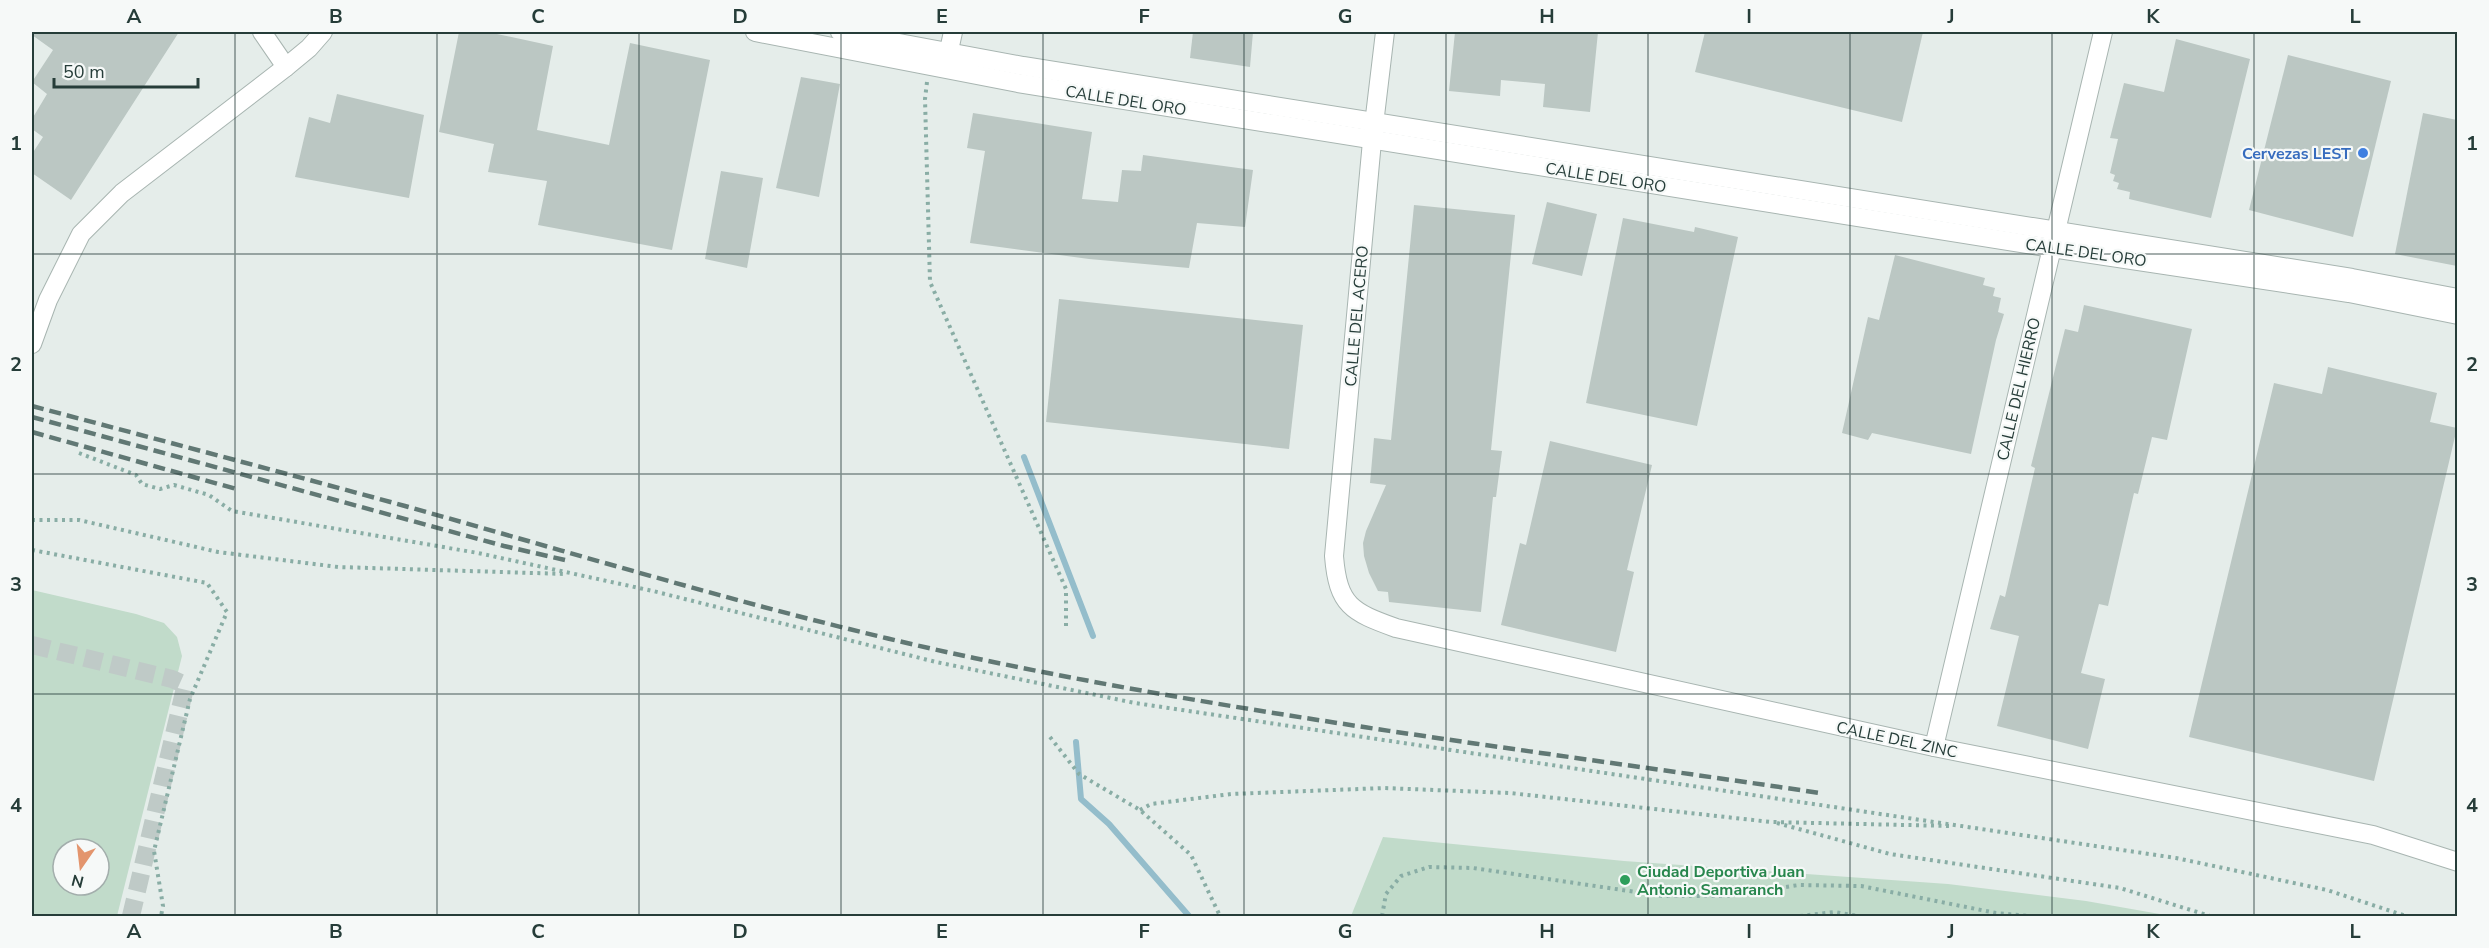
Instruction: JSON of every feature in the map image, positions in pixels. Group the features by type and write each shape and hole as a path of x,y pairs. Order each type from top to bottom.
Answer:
{"street":[{"path":"262,32 286,67"},
{"path":"32,345 48,300 81,234 122,193 286,67 309,48 323,32"},
{"name":"CALLE DEL ORO","path":"755,32 938,54 1375,121 2054,239 2457,315"},
{"name":"CALLE DEL ORO","path":"840,32 938,54 1372,141 2054,239 2352,278 2457,298"},
{"path":"869,37 896,32"},
{"path":"938,54 953,32"},
{"name":"CALLE DEL ACERO","path":"1343,599 1336,580 1334,556 1372,141 1385,32"},
{"name":"CALLE DEL HIERRO","path":"1934,747 2103,32"},
{"name":"CALLE DEL ZINC","path":"1343,599 1365,617 1396,628 1934,747 2373,835 2457,862"}],"path":[{"path":"938,54 925,99 930,282 1066,589 1066,630"},
{"path":"79,453 136,475 142,484 160,489 174,485 209,495 232,511 377,534 578,574 936,663 1135,703 2176,858 2327,890 2406,916"},
{"path":"32,520 79,520 218,552 338,567 578,574"},
{"path":"32,550 207,582 227,612 190,699 154,851 163,906 161,916"},
{"path":"1050,737 1079,774 1140,810 1191,855 1220,916"},
{"path":"1140,810 1151,804 1230,794 1384,788 1510,793 1771,822 1970,827"},
{"path":"1771,822 1890,854 2120,888 2210,916"},
{"path":"1382,916 1386,894 1401,876 1430,867 1473,867 1663,896 1726,896 1798,885 1861,886 1996,913 2029,916"},
{"path":"1800,916 1835,912 1858,916"}],"green space":[{"path":"32,590 136,614 164,623 177,637 182,656 117,916 32,916"},
{"name":"Ciudad Deportiva Juan Antonio Samaranch","path":"1383,837 1624,861 1948,884 2086,901 2171,916 1351,916"}],"building":[{"path":"32,32 179,32 71,200 32,173 32,154 43,137 32,129 32,119 47,94 32,82 53,50 32,35"},
{"path":"459,32 497,32 497,34 553,46 537,130 609,145 630,43 710,60 672,250 538,225 547,181 488,172 494,144 439,132"},
{"path":"1193,32 1253,32 1250,67 1190,58"},
{"path":"1455,32 1598,32 1590,112 1543,107 1545,84 1501,80 1500,96 1449,91"},
{"path":"1705,32 1923,32 1902,122 1695,72"},
{"path":"2176,39 2250,59 2211,218 2129,199 2130,192 2117,189 2119,183 2113,181 2115,175 2110,173 2118,139 2110,138 2124,83 2164,92"},
{"path":"2288,55 2391,81 2353,237 2249,210"},
{"path":"801,77 840,84 819,197 776,188"},
{"path":"337,94 424,115 409,198 295,177 309,117 330,123"},
{"path":"973,113 1092,132 1082,199 1118,202 1122,170 1141,171 1143,155 1253,170 1245,227 1197,223 1189,268 1089,259 970,243 985,151 967,148"},
{"path":"2423,113 2457,120 2457,266 2395,254"},
{"path":"721,171 763,178 747,268 705,259"},
{"path":"1547,202 1597,214 1582,276 1532,264"},
{"path":"1414,205 1515,215 1491,450 1502,451 1496,497 1493,497 1481,612 1389,602 1388,592 1378,591 1364,556 1363,543 1366,531 1386,485 1370,483 1374,438 1391,440"},
{"path":"1623,218 1694,232 1695,227 1738,237 1697,426 1586,403"},
{"path":"1895,255 1985,278 1983,285 1995,288 1993,296 2001,298 1998,312 2004,314 1996,340 1971,454 1872,433 1868,440 1842,433 1868,317 1879,320"},
{"path":"1059,299 1303,325 1289,449 1046,422"},
{"path":"2084,305 2192,329 2167,440 2152,437 2138,494 2134,493 2108,606 2099,604 2081,673 2105,679 2088,749 1997,726 2019,636 1990,629 2000,595 2005,597 2035,468 2031,466 2065,329 2078,332"},
{"path":"2328,367 2437,393 2430,422 2457,428 2374,781 2189,737 2274,383 2322,394"},
{"path":"1550,441 1652,465 1627,570 1634,572 1616,652 1501,625 1520,543 1526,545"}],"waterway":[{"path":"1024,457 1093,636"},
{"path":"1076,742 1081,799 1109,824 1189,916"}],"tunnel":[{"path":"32,645 172,679 181,683 185,688 131,916"}],"railway":[{"path":"32,406 405,506 759,606 974,658 1290,716 1820,793"},
{"path":"32,417 504,546 565,560"},
{"path":"32,432 240,490"}],"place":[{"name":"Cervezas LEST","path":"2363,153"},
{"name":"Ciudad Deportiva Juan Antonio Samaranch","path":"1625,880"}]}
